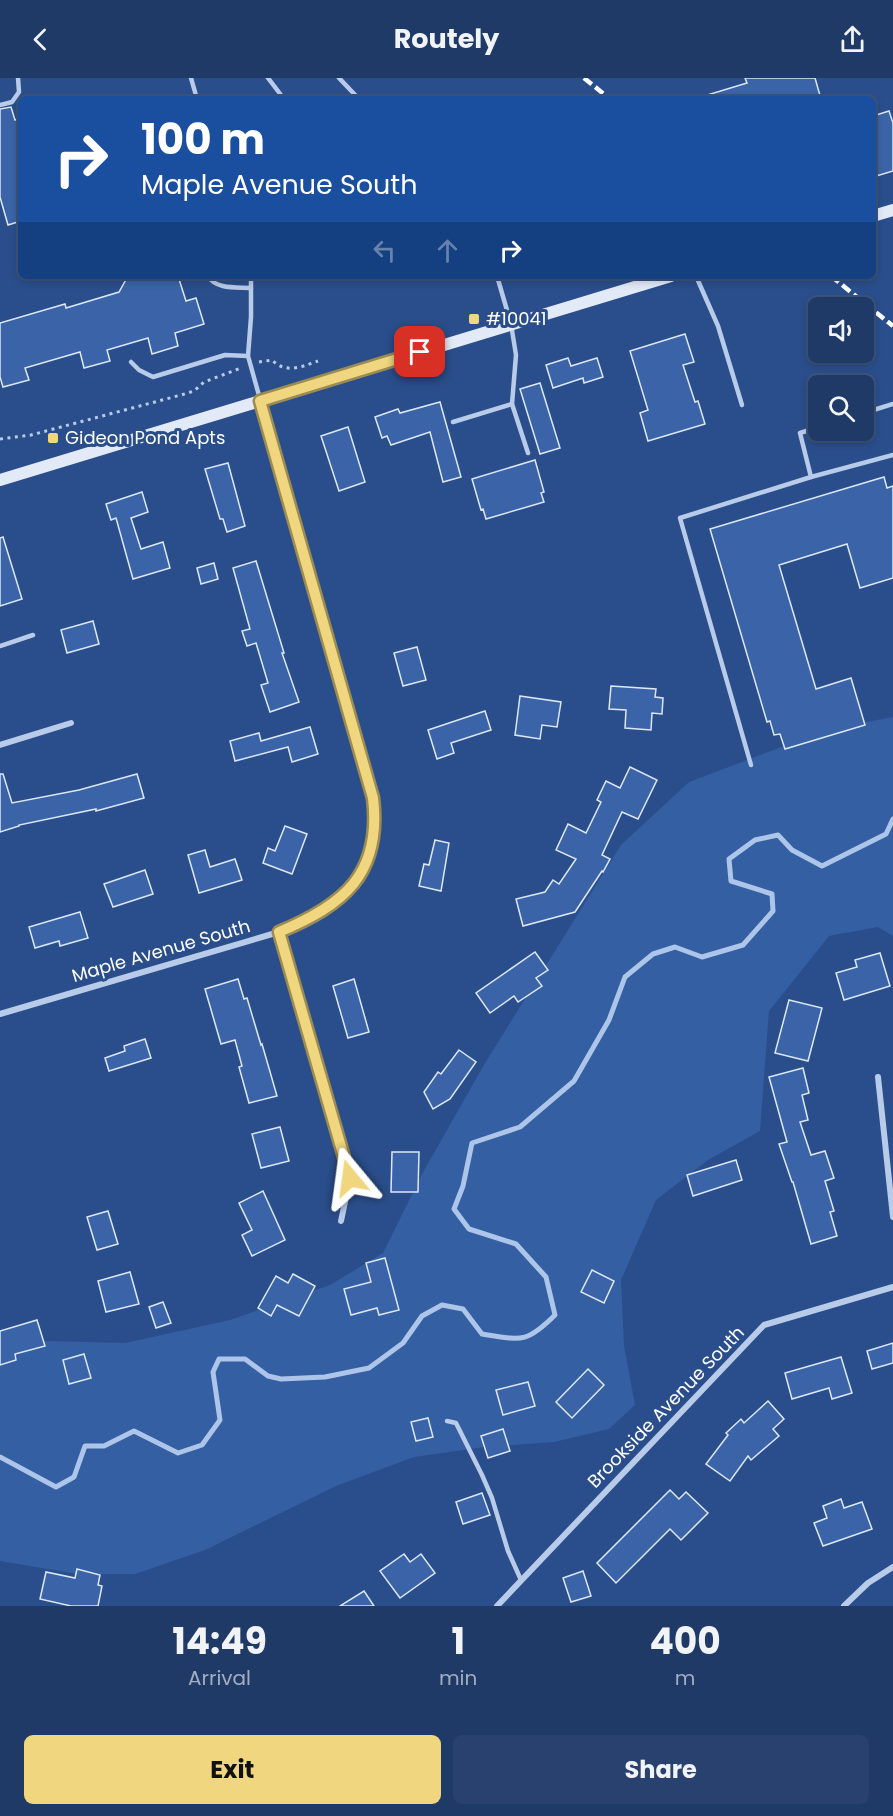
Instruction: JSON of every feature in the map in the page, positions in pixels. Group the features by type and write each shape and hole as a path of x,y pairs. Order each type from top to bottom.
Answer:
{"main road":[{"path":"876,215 893,210"},
{"path":"0,480 660,279"}],"street":[{"name":"Maple Avenue South","path":"0,1014 279,932 308,920 331,905 350,888 364,869 373,846 376,823 373,798 260,401"},
{"path":"0,745 71,723"},
{"path":"279,932 350,1178 341,1221"},
{"path":"879,1077 893,1217"},
{"name":"Brookside Avenue South","path":"497,1606 764,1325 893,1287"},
{"path":"844,1606 868,1583 893,1567"}],"lane":[{"path":"0,105 12,102 19,92 18,78"},
{"path":"191,78 196,96"},
{"path":"268,78 282,96"},
{"path":"339,78 356,96"},
{"path":"210,279 223,287 251,288"},
{"path":"251,279 248,356 260,401"},
{"path":"498,279 511,324 516,355 512,404 528,453"},
{"path":"697,279 718,326 742,405"},
{"path":"131,362 139,370 153,377 225,355 248,356"},
{"path":"453,422 512,404"},
{"path":"874,410 893,404"},
{"path":"808,430 800,433 811,477"},
{"path":"751,765 680,518 811,477 893,455"},
{"path":"0,646 33,635"},
{"path":"447,1421 456,1423 482,1475 492,1498 508,1551 522,1580"}],"path":[{"path":"0,439 31,435 181,395 194,391 204,382 250,365 272,360 285,369 294,369 318,362"}],"shaded area":[{"path":"893,717 893,936 878,927 829,936 769,1011 760,1131 708,1160 656,1200 621,1280 624,1346 635,1405 609,1429 554,1442 484,1447 414,1457 336,1486 205,1550 135,1574 77,1574 0,1561 0,1350 46,1341 125,1343 230,1320 330,1285 383,1253 422,1174 485,1063 621,845 689,782 829,729"}],"building":[{"path":"745,78 815,78 820,96 704,96 747,83"},
{"path":"11,107 15,120 18,119 18,222 8,225 0,197 0,109"},
{"path":"889,111 893,123 893,171 876,176 876,115"},
{"path":"126,279 179,279 186,301 196,298 204,324 175,333 178,346 152,354 148,338 107,350 110,361 84,368 80,352 25,368 29,380 3,387 0,377 0,323 65,304 66,308 119,292"},
{"path":"685,334 694,362 683,365 705,424 648,441 640,413 648,410 630,351"},
{"path":"568,358 571,366 597,358 603,377 584,383 583,378 553,388 546,365"},
{"path":"540,383 560,448 540,454 520,389"},
{"path":"440,402 461,477 443,482 430,432 391,445 387,436 382,438 375,417 398,409 400,413"},
{"path":"348,427 365,482 339,491 321,436"},
{"path":"535,460 544,492 541,493 544,502 486,519 472,479"},
{"path":"228,463 245,526 227,532 223,519 220,519 205,469"},
{"path":"884,477 887,488 893,486 893,578 860,588 847,544 779,565 816,689 851,678 865,725 785,749 780,734 774,735 770,721 767,722 710,529"},
{"path":"142,492 148,512 131,518 141,549 163,542 170,568 133,579 116,518 111,520 106,504"},
{"path":"3,537 22,599 0,606 0,538"},
{"path":"256,561 284,653 282,653 299,702 270,712 261,685 268,683 256,643 247,646 242,631 250,629 233,568"},
{"path":"214,563 218,579 201,584 197,568"},
{"path":"93,621 99,644 67,653 61,630"},
{"path":"417,647 426,680 403,686 394,653"},
{"path":"611,686 656,689 655,697 663,698 662,714 652,713 651,730 625,728 626,710 609,709"},
{"path":"520,696 561,702 557,727 542,725 540,739 515,735"},
{"path":"485,711 491,730 451,743 454,753 437,759 428,730"},
{"path":"310,727 318,754 292,762 288,747 235,761 230,741 259,733 261,741"},
{"path":"630,767 657,780 638,819 622,812 602,855 610,859 603,872 575,912 523,926 516,899 545,892 553,880 559,884 576,859 556,850 568,824 586,833 601,802 597,800 606,781 620,788"},
{"path":"0,774 3,774 12,803 79,790 137,774 144,798 96,811 96,809 19,825 0,832"},
{"path":"285,826 307,834 292,874 263,863 268,848 275,851"},
{"path":"435,840 449,843 441,891 419,886 424,864 429,865"},
{"path":"205,850 210,867 235,859 242,880 199,893 188,855"},
{"path":"145,870 153,894 113,907 104,884"},
{"path":"80,912 88,938 60,946 59,941 35,948 29,927"},
{"path":"535,952 548,970 536,978 542,986 518,1002 514,996 490,1013 476,993"},
{"path":"880,953 890,986 844,1000 836,973 857,967 855,960"},
{"path":"238,979 244,999 247,998 277,1096 249,1103 239,1067 242,1066 235,1040 221,1044 205,989"},
{"path":"354,979 369,1032 348,1038 333,986"},
{"path":"789,1000 822,1008 808,1061 775,1053"},
{"path":"145,1039 151,1058 109,1071 105,1058 125,1051 124,1046"},
{"path":"459,1050 476,1062 450,1099 433,1109 424,1092 438,1072 441,1074"},
{"path":"803,1068 809,1093 802,1095 808,1120 800,1122 811,1155 825,1151 834,1178 825,1181 834,1211 830,1212 837,1236 811,1244 779,1144 787,1142 769,1077"},
{"path":"280,1127 289,1161 261,1168 252,1134"},
{"path":"392,1152 419,1152 418,1192 391,1192"},
{"path":"736,1160 742,1180 693,1196 687,1175"},
{"path":"263,1191 285,1240 252,1256 242,1235 252,1230 239,1203"},
{"path":"108,1211 118,1244 97,1250 87,1217"},
{"path":"385,1258 399,1310 379,1315 377,1308 351,1315 344,1289 371,1282 366,1263"},
{"path":"592,1270 614,1281 604,1303 581,1292"},
{"path":"130,1272 139,1304 106,1312 98,1281"},
{"path":"293,1274 315,1286 299,1316 277,1305 271,1316 258,1308 276,1276 288,1283"},
{"path":"163,1302 171,1323 156,1328 149,1307"},
{"path":"37,1320 45,1346 15,1354 16,1360 0,1365 0,1331"},
{"path":"893,1343 893,1363 872,1369 867,1351"},
{"path":"84,1354 91,1378 69,1384 63,1360"},
{"path":"841,1357 852,1393 832,1399 829,1388 792,1399 785,1373"},
{"path":"588,1369 604,1385 572,1418 556,1402"},
{"path":"528,1382 535,1406 503,1415 496,1390"},
{"path":"768,1401 784,1419 773,1429 779,1436 751,1460 748,1456 730,1481 706,1464 728,1435 726,1433 741,1419 744,1423"},
{"path":"428,1418 433,1437 416,1441 411,1422"},
{"path":"503,1429 510,1451 488,1458 481,1436"},
{"path":"670,1490 679,1499 686,1492 708,1513 681,1540 670,1529 616,1583 597,1563"},
{"path":"482,1493 490,1515 463,1524 456,1502"},
{"path":"841,1499 844,1508 862,1502 872,1529 823,1546 814,1523 827,1518 823,1506"},
{"path":"404,1554 410,1562 421,1554 435,1573 400,1598 380,1571"},
{"path":"77,1569 100,1575 98,1585 102,1586 98,1606 71,1606 40,1599 46,1572 75,1578"},
{"path":"583,1571 591,1596 571,1602 563,1578"},
{"path":"364,1591 374,1606 340,1606"}],"waterway":[{"path":"0,1457 56,1487 74,1477 85,1446 104,1446 134,1431 178,1453 202,1445 220,1420 213,1372 219,1359 245,1359 268,1376 281,1379 325,1377 369,1368 403,1343 422,1316 442,1305 463,1309 482,1334 522,1338 537,1331 555,1315 546,1277 516,1244 469,1229 454,1209 463,1186 472,1143 520,1127 574,1081 609,1020 625,977 653,954 675,947 702,957 743,945 773,911 772,894 731,881 729,859 755,840 778,835 792,850 822,866 886,834 893,819"}],"railway":[{"path":"584,78 606,96"},
{"path":"835,279 893,326"}],"place":[{"name":"#10041","path":"474,319"},
{"name":"Gideon Pond Apts","path":"53,438"}],"route":[{"path":"350,1178 279,932 308,920 331,905 350,888 364,869 373,846 376,823 373,798 260,401 420,352"}]}
